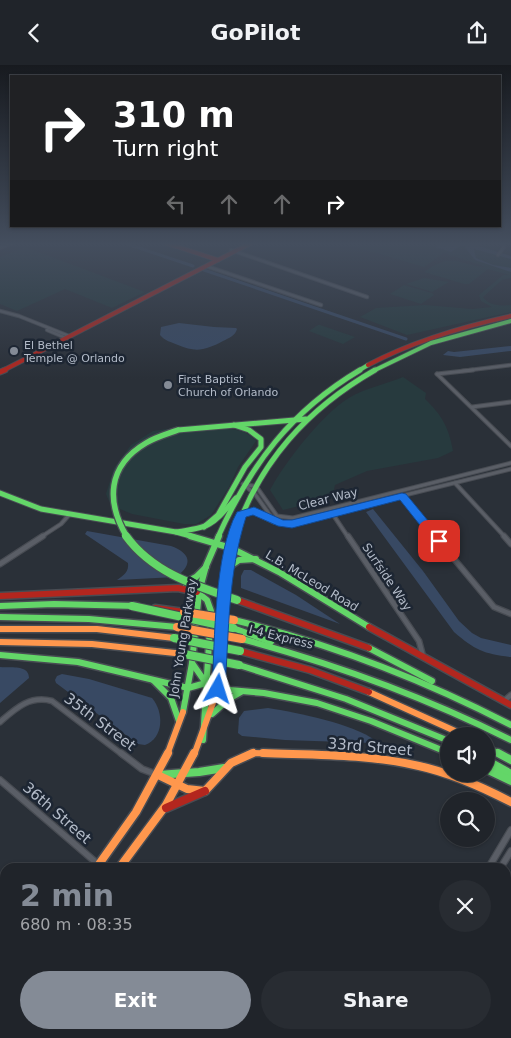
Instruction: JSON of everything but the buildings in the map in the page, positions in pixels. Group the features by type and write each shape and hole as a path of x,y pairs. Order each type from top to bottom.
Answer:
{"main road":[{"path":"0,372 158,288"},
{"path":"153,291 158,288"},
{"name":"John Young Parkway","path":"100,863 130,823 158,775 179,726 192,663 199,592 206,567 215,543 243,484 263,453 292,420 316,398 347,376 392,352 448,331 511,316"},
{"path":"123,863 166,808 188,772 203,740 212,714 221,671 227,568 231,548 241,514 253,488 278,449 306,419 346,386 395,357 458,333 511,321"},
{"path":"0,368 14,363"},
{"path":"306,419 178,430 145,442 123,460 116,475 112,487 115,516 130,542 153,563 185,580 383,655 417,671 449,692"},
{"path":"204,527 216,517 245,467 261,447 261,439 254,430 234,425"},
{"name":"L.B. McLeod Road","path":"0,493 28,505 69,515 176,532 231,548 256,559 357,621 507,703"},
{"path":"176,532 204,527 217,521 230,501 237,497"},
{"path":"241,514 254,511 274,521"},
{"path":"227,568 240,559 256,559"},
{"path":"168,589 190,581 206,567"},
{"path":"0,596 168,589 186,589 199,592 208,599 211,611 203,740"},
{"path":"0,606 54,604 132,606 184,611 336,647 378,662 449,692 511,725"},
{"path":"132,606 234,624 313,657"},
{"name":"I-4 Express","path":"0,617 49,616 110,619 177,627 242,639 313,657 397,685 511,740"},
{"name":"I-4 Express","path":"0,629 97,629 174,638 240,651 310,670 347,683 447,727"},
{"path":"0,642 56,641 113,645 184,654 239,665 308,683 368,705 440,737"},
{"path":"0,655 78,662 188,688 206,683 221,671"},
{"path":"192,663 206,683 218,689 292,698 341,710 440,749"},
{"path":"150,678 173,698 177,707 179,726"},
{"path":"212,714 229,699 243,691"},
{"path":"495,752 511,760"},
{"name":"33rd Street","path":"205,791 216,782 224,768 236,756 254,753 388,761 418,766 448,775 511,801"},
{"path":"495,765 511,774"},
{"name":"33rd Street","path":"158,775 188,772 206,773 224,768"},
{"path":"495,773 511,781"},
{"path":"158,775 190,790 205,791"},
{"path":"166,808 205,791"}],"street":[{"path":"272,288 321,305"},
{"path":"342,288 367,297"},
{"path":"0,311 19,316 66,336"},
{"path":"510,444 437,374 511,365"},
{"path":"472,407 511,402"},
{"name":"Clear Way","path":"253,488 274,521 281,524 292,524 511,463"},
{"name":"Clear Way","path":"243,484 253,488 274,513 281,517 293,518 511,469"},
{"path":"452,478 511,544"},
{"path":"400,494 494,607 511,614"},
{"name":"Surfside Way","path":"329,509 418,641 423,658"},
{"path":"0,564 61,524 69,515"},
{"path":"507,703 511,695"},
{"name":"35th Street","path":"0,722 24,702 37,697 52,701 142,769 158,775"},
{"name":"36th Street","path":"0,781 95,863"},
{"path":"491,863 511,830"},
{"path":"504,863 511,851"}],"green space":[{"path":"0,288 135,288 145,292 112,308 65,289 17,311 0,304"},
{"path":"399,288 416,288 434,295 421,304 390,294"},
{"path":"420,288 438,288 432,292"},
{"path":"487,288 493,288 483,297 492,304 511,305 511,312 407,335 360,317 376,308 425,305 472,309 492,307 481,301 479,295"},
{"path":"318,325 355,337 343,344 309,331"},
{"path":"403,377 426,393 425,399 440,416 447,429 453,451 438,458 367,471 335,485 332,498 283,510 270,490 308,436 332,411 356,394"},
{"path":"206,427 230,429 250,435 256,441 238,467 229,487 211,515 196,524 184,524 132,514 120,509 109,501 106,494 114,468 131,445 153,431"}],"water":[{"path":"179,323 237,329 227,339 211,347 196,350 171,342 160,335 161,327"},
{"path":"511,346 511,351 460,357 443,355 448,351"},
{"path":"373,509 423,571 459,621 472,633 481,638 511,645 511,657 480,650 454,632 366,512"},
{"path":"87,531 171,546 186,555 187,563 182,572 176,577 117,580 127,571 128,563 85,534"},
{"path":"244,570 251,570 296,595 340,624 241,588 241,576"},
{"path":"0,667 22,669 26,671 29,678 0,703"},
{"path":"62,674 89,679 152,698 159,710 160,717 159,731 156,737 145,745 138,744 56,683 57,676"},
{"path":"268,708 339,724 376,741 373,743 285,740 242,736 238,733 239,718 244,711"}],"waterway":[{"path":"258,288 406,339"}],"traffic: fast":[{"path":"218,689 223,599 231,546 242,512 258,480 278,451 328,401 357,380 388,362 442,339 511,321"},
{"path":"183,712 192,663 196,608 201,583 213,549 237,499 250,475 282,432 320,396 368,365"},
{"path":"178,430 306,419"},
{"path":"204,527 218,515 245,467 261,447 261,439 255,433 234,425"},
{"path":"178,430 144,444 122,465 115,480 112,494 119,524 138,550 160,568 203,589 237,600"},
{"path":"0,493 41,509 176,532 231,548 279,572 369,627"},
{"path":"176,532 198,529 214,523 236,498"},
{"path":"241,514 254,511 274,521"},
{"path":"227,568 239,560 256,559"},
{"path":"185,583 196,577 206,567"},
{"path":"197,592 207,600 211,611 203,740"},
{"path":"0,606 54,604 137,606"},
{"path":"132,606 233,628"},
{"path":"0,617 89,619 177,627"},
{"path":"234,620 306,639 376,663 444,692 511,725"},
{"path":"233,628 271,642"},
{"path":"174,638 240,651"},
{"path":"242,639 277,648 380,682 446,709 511,740"},
{"path":"369,648 432,681"},
{"path":"184,654 239,665"},
{"path":"0,655 78,662 188,688 206,683 221,671"},
{"path":"192,663 206,683 218,689 264,693 317,703 371,721 440,749"},
{"path":"239,665 346,699 398,718 440,737"},
{"path":"154,681 171,698 179,721"},
{"path":"212,714 229,699 241,692"},
{"path":"495,752 511,760"},
{"path":"495,765 511,774"},
{"path":"158,775 224,768"},
{"path":"495,773 511,781"}],"traffic: slow":[{"path":"184,612 234,620"},
{"path":"177,627 242,639"},
{"path":"0,629 97,629 174,638"},
{"path":"0,642 92,644 184,654"},
{"path":"123,863 152,826 179,784 201,738 218,689"},
{"path":"369,692 446,727"},
{"path":"100,863 148,794 168,754 183,712"},
{"path":"158,775 187,789 205,791 226,767 245,755 254,753 350,756 407,763 434,770 486,789 511,802"}],"traffic: jam":[{"path":"0,372 163,288"},
{"path":"368,365 419,341 474,324 511,316"},
{"path":"0,596 178,588 197,592"},
{"path":"237,600 369,648"},
{"path":"155,608 184,612"},
{"path":"369,627 511,705"},
{"path":"240,651 310,670 369,692"},
{"path":"166,808 205,791"}],"place":[{"name":"El Bethel Temple @ Orlando","path":"14,351"},
{"name":"First Baptist Church of Orlando","path":"168,385"}],"route":[{"path":"218,689 221,671 226,579 235,530 241,514 254,511 281,524 292,524 402,496 439,541"}]}
